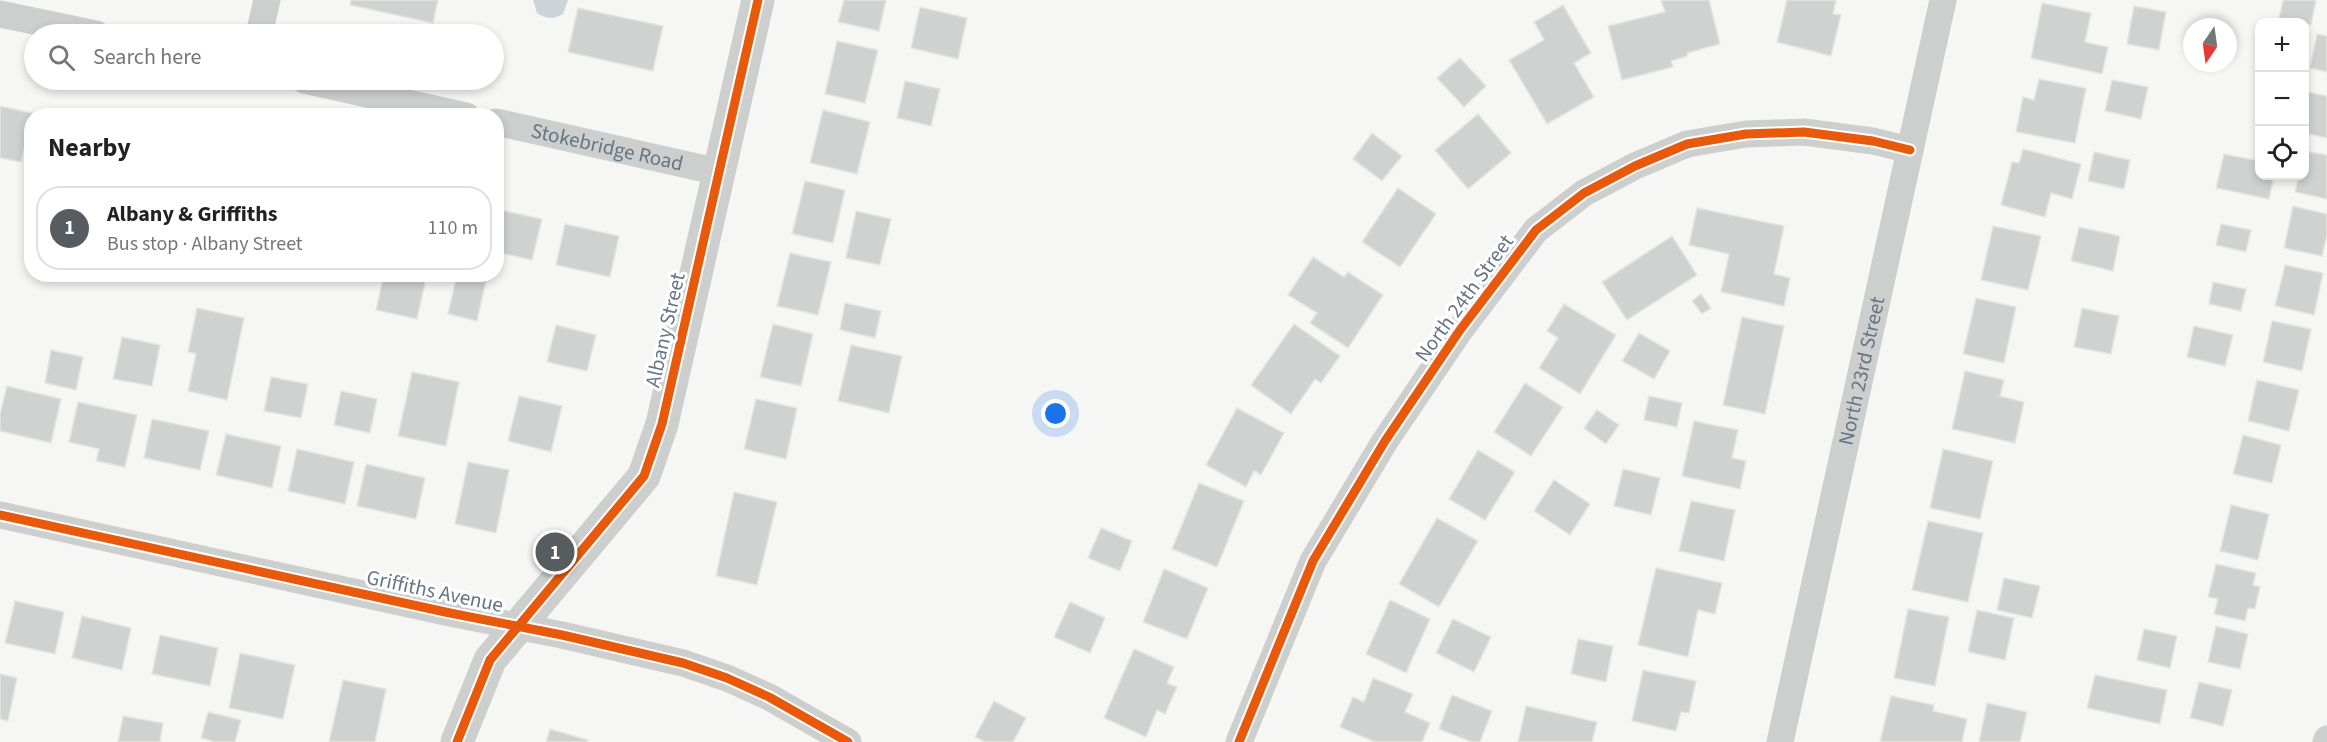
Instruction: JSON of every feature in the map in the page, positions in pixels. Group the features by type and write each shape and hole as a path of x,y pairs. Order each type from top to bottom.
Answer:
{"street":[{"path":"261,24 267,0"},
{"name":"Albany Street","path":"458,742 490,660 644,476 662,424 758,0"},
{"name":"North 23rd Street","path":"1780,742 1943,0"},
{"path":"0,14 48,24"},
{"path":"349,90 430,108"},
{"name":"Stokebridge Road","path":"504,124 719,172"},
{"name":"North 24th Street","path":"1239,742 1313,561 1385,441 1460,330 1536,230 1584,193 1635,165 1687,144 1746,135 1804,132 1873,141 1910,150"},
{"name":"Griffiths Avenue","path":"0,515 683,663 727,678 769,697 848,742"}],"shaded area":[{"path":"533,0 568,0 563,14 550,18 537,13"}],"building":[{"path":"351,0 438,0 433,23 350,5"},
{"path":"844,0 886,0 879,31 838,22"},
{"path":"1661,0 1709,0 1720,44 1687,53 1688,56 1671,61 1673,67 1622,80 1608,26 1665,12"},
{"path":"1787,0 1836,0 1833,14 1841,15 1831,56 1777,42"},
{"path":"2283,0 2316,0 2311,25 2309,25 2309,18 2279,18"},
{"path":"2042,3 2091,13 2085,42 2108,47 2102,74 2031,58"},
{"path":"1563,5 1591,53 1574,63 1594,97 1547,124 1509,60 1544,40 1534,22"},
{"path":"2134,6 2166,12 2159,50 2127,44"},
{"path":"920,7 967,18 958,59 911,48"},
{"path":"578,8 663,26 653,71 568,52"},
{"path":"2317,34 2327,36 2327,72 2310,68"},
{"path":"837,41 878,50 865,103 825,94"},
{"path":"1460,58 1486,86 1464,107 1437,78"},
{"path":"2039,79 2086,88 2075,143 2016,132 2023,97 2034,100"},
{"path":"2112,80 2148,87 2141,119 2105,111"},
{"path":"905,81 940,89 931,126 897,118"},
{"path":"2309,92 2327,96 2327,138 2309,134"},
{"path":"0,106 24,111 24,149 21,162 0,158"},
{"path":"823,110 870,122 857,174 810,163"},
{"path":"1478,114 1511,153 1468,189 1435,150"},
{"path":"1372,133 1402,156 1382,181 1353,159"},
{"path":"2023,149 2081,164 2072,199 2051,193 2045,217 2001,205 2012,162 2019,163"},
{"path":"2094,152 2130,160 2124,189 2088,181"},
{"path":"2309,152 2327,155 2327,199 2295,192 2298,180 2309,180"},
{"path":"2224,154 2255,160 2255,180 2273,180 2269,199 2216,188"},
{"path":"805,181 845,190 833,243 792,234"},
{"path":"1398,188 1436,214 1400,267 1362,242"},
{"path":"2293,206 2327,214 2327,235 2322,256 2284,248"},
{"path":"1697,208 1784,226 1774,274 1790,278 1784,306 1721,292 1729,254 1689,245"},
{"path":"504,211 542,219 532,260 504,254"},
{"path":"856,211 891,219 880,265 846,258"},
{"path":"565,224 619,236 610,277 556,265"},
{"path":"2221,224 2251,230 2246,252 2216,245"},
{"path":"1993,226 2041,236 2028,290 1981,280"},
{"path":"2079,227 2120,236 2113,271 2071,261"},
{"path":"1672,236 1697,275 1627,320 1602,282"},
{"path":"790,253 831,262 818,315 777,306"},
{"path":"1313,257 1344,277 1348,272 1383,295 1348,348 1310,323 1317,313 1288,295"},
{"path":"2285,265 2323,273 2314,315 2275,306"},
{"path":"382,282 425,282 417,319 376,310"},
{"path":"455,282 486,282 477,321 448,314"},
{"path":"2213,282 2246,289 2241,311 2209,304"},
{"path":"1701,294 1711,308 1702,314 1692,301"},
{"path":"1976,298 2016,307 2004,363 1963,354"},
{"path":"845,303 881,311 875,338 840,330"},
{"path":"1564,304 1616,335 1580,394 1539,368 1558,338 1547,331"},
{"path":"197,308 244,318 227,400 188,391 196,354 188,352"},
{"path":"2082,308 2119,316 2111,354 2074,347"},
{"path":"1742,317 1784,326 1765,414 1723,405"},
{"path":"2272,321 2311,329 2302,371 2263,362"},
{"path":"773,324 813,334 801,386 760,377"},
{"path":"1294,324 1340,356 1321,383 1315,379 1291,414 1251,385"},
{"path":"556,325 596,335 587,371 547,362"},
{"path":"2194,326 2233,335 2225,366 2187,357"},
{"path":"1639,333 1670,351 1654,379 1622,361"},
{"path":"122,337 160,345 152,386 113,379"},
{"path":"851,345 902,356 889,413 838,401"},
{"path":"51,350 83,357 76,390 45,383"},
{"path":"1965,371 2004,380 2000,396 2024,402 2015,443 1952,429"},
{"path":"412,372 459,382 446,446 398,436"},
{"path":"271,377 308,384 301,418 264,411"},
{"path":"2257,380 2299,390 2289,431 2248,421"},
{"path":"1525,383 1563,407 1531,456 1494,432"},
{"path":"7,386 61,399 51,443 0,431 0,414"},
{"path":"341,391 377,399 370,433 334,425"},
{"path":"519,396 562,406 551,452 508,441"},
{"path":"1649,396 1682,403 1677,427 1644,420"},
{"path":"756,399 797,408 786,459 744,449"},
{"path":"78,402 137,415 125,467 96,461 99,449 69,442"},
{"path":"1237,408 1284,433 1261,475 1254,471 1246,487 1206,465"},
{"path":"1597,410 1619,425 1606,444 1584,428"},
{"path":"152,419 209,431 200,470 144,458"},
{"path":"1694,421 1738,430 1732,458 1746,461 1740,489 1682,476"},
{"path":"226,434 281,446 272,488 216,475"},
{"path":"2243,435 2281,445 2272,483 2233,474"},
{"path":"297,449 354,462 345,504 288,491"},
{"path":"1943,449 1993,461 1980,519 1930,508"},
{"path":"1478,450 1515,472 1485,520 1449,499"},
{"path":"468,462 509,470 496,533 455,524"},
{"path":"366,464 425,478 416,519 357,506"},
{"path":"1623,469 1660,478 1651,515 1614,506"},
{"path":"1554,480 1590,504 1570,535 1534,511"},
{"path":"1199,483 1244,501 1217,567 1172,549"},
{"path":"734,492 777,502 757,585 716,576"},
{"path":"1691,501 1735,510 1724,561 1679,551"},
{"path":"2231,505 2269,514 2258,560 2220,551"},
{"path":"1437,518 1478,541 1439,607 1399,584"},
{"path":"1928,521 1983,533 1968,602 1912,590"},
{"path":"1101,528 1132,541 1120,571 1088,558"},
{"path":"2216,564 2256,573 2253,585 2260,587 2255,609 2248,608 2245,621 2214,614 2218,599 2208,597"},
{"path":"1656,568 1722,583 1715,614 1698,610 1688,657 1638,645"},
{"path":"1164,569 1208,588 1187,639 1143,622"},
{"path":"2004,578 2040,586 2032,618 1997,610"},
{"path":"1390,600 1430,619 1406,673 1366,654"},
{"path":"15,601 64,612 55,654 5,643"},
{"path":"1070,602 1105,618 1090,653 1054,637"},
{"path":"1908,609 1949,617 1935,686 1894,678"},
{"path":"1977,610 2014,618 2005,660 1968,652"},
{"path":"82,616 131,628 122,670 72,658"},
{"path":"1453,619 1491,637 1474,672 1436,653"},
{"path":"2216,626 2248,634 2240,669 2208,662"},
{"path":"2144,629 2177,636 2170,668 2137,660"},
{"path":"160,635 218,648 210,686 152,674"},
{"path":"1578,639 1613,646 1606,682 1571,674"},
{"path":"1134,649 1174,667 1167,683 1177,687 1165,714 1157,710 1146,737 1104,718"},
{"path":"240,653 295,665 283,719 229,708"},
{"path":"1643,670 1696,681 1689,713 1681,712 1676,731 1632,721"},
{"path":"0,674 17,678 8,721 0,719"},
{"path":"2095,675 2167,690 2160,724 2087,708"},
{"path":"1373,678 1413,694 1405,712 1430,723 1422,742 1375,742 1340,727 1353,697 1364,702"},
{"path":"343,680 386,689 375,742 329,742"},
{"path":"2199,682 2232,690 2223,726 2190,718"},
{"path":"1452,695 1492,711 1480,742 1472,742 1439,729"},
{"path":"1891,696 1934,705 1933,711 1967,719 1962,742 1880,742"},
{"path":"994,701 1026,718 1013,742 985,742 975,737"},
{"path":"1987,703 2027,712 2020,742 1979,742"},
{"path":"1526,706 1597,722 1592,742 1518,742"},
{"path":"208,712 241,720 235,742 215,742 201,738"},
{"path":"123,716 163,723 160,742 118,742"},
{"path":"550,729 588,740 587,742 546,742"}],"cycle path":[{"path":"457,742 490,660 644,476 662,424 758,0"},
{"path":"1239,742 1313,561 1385,441 1460,330 1536,230 1584,193 1635,166 1687,144 1746,134 1804,132 1873,141 1910,150"},
{"path":"0,515 683,663 727,678 769,697 848,742"}],"place":[{"name":"Albany & Griffiths","path":"555,552"}]}
